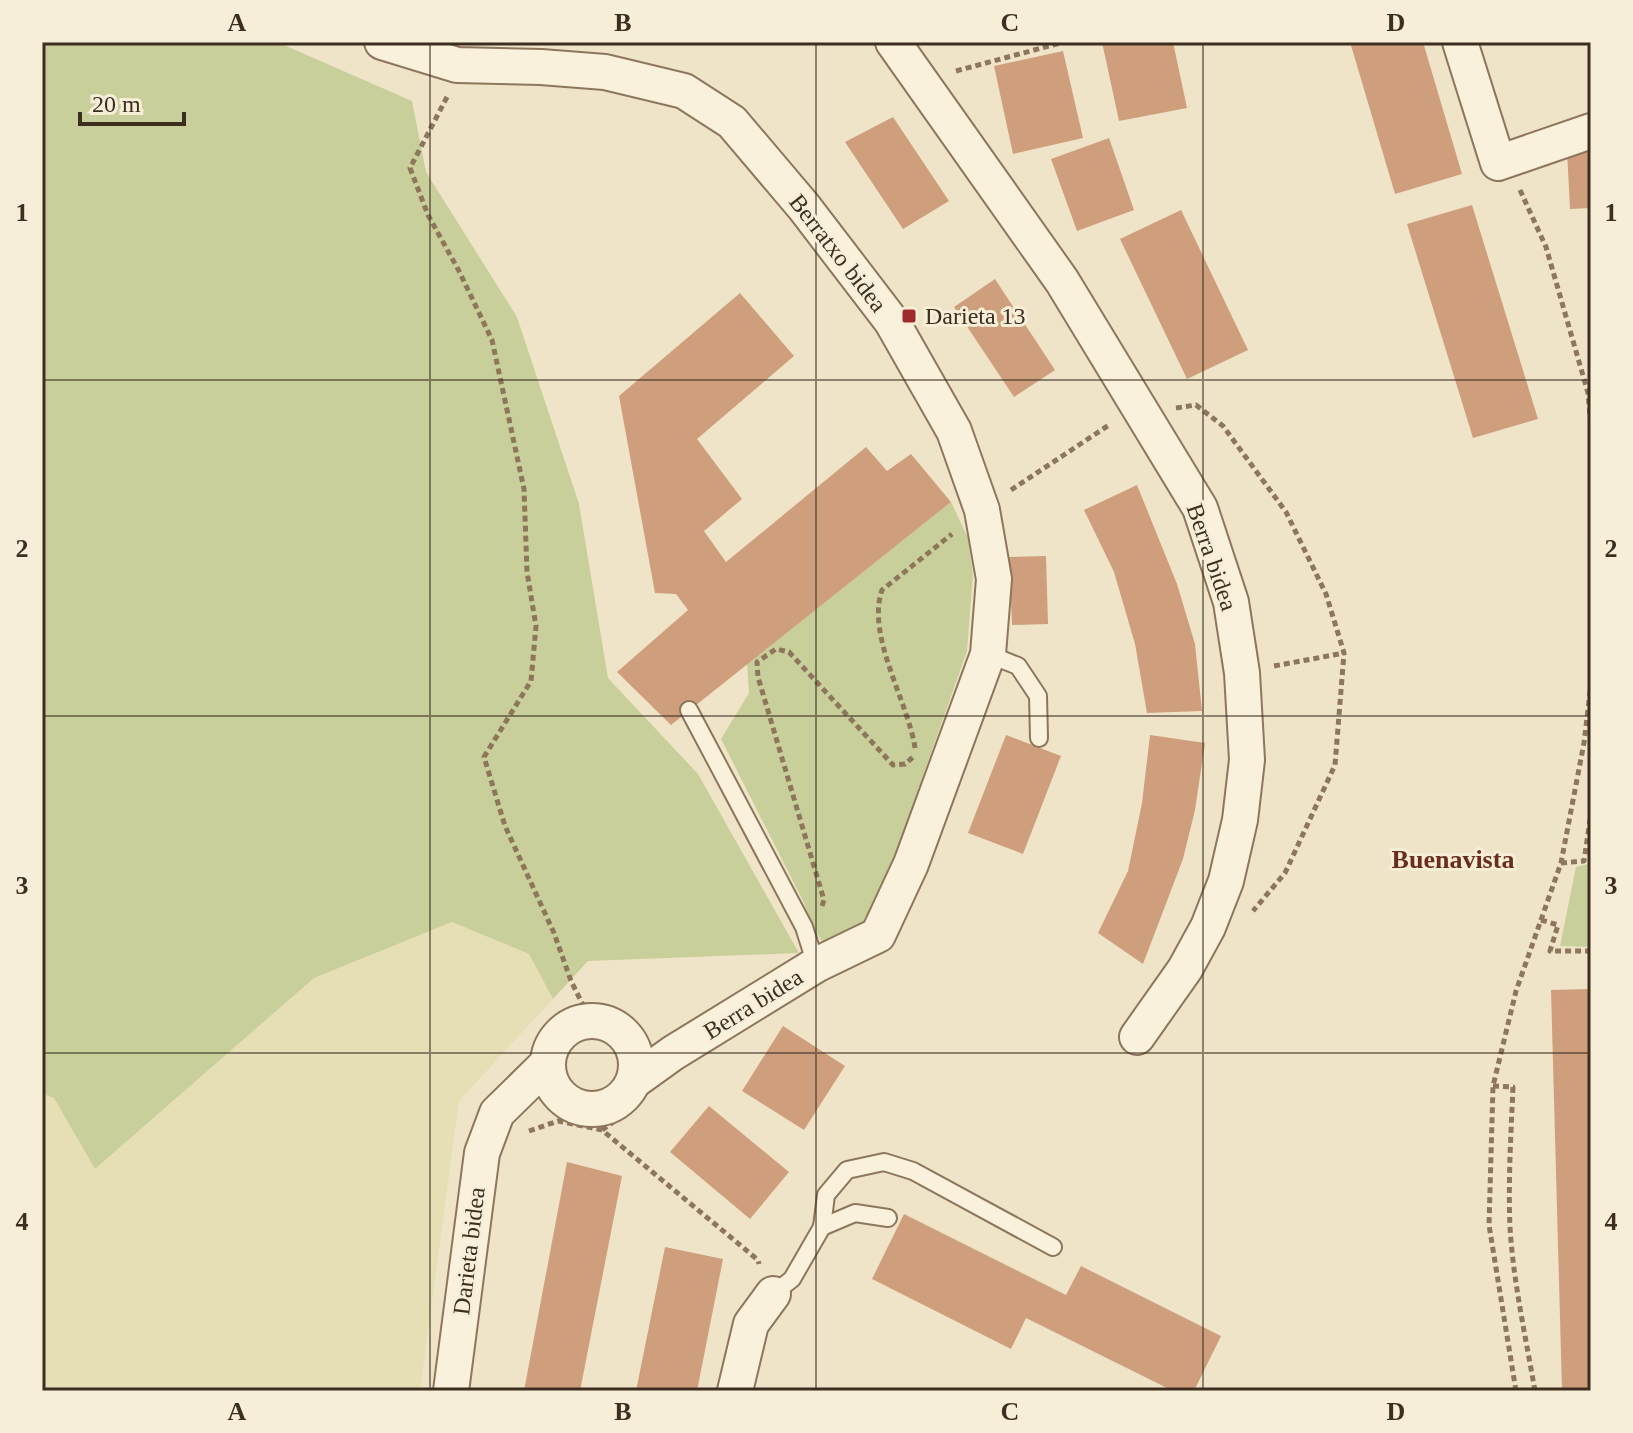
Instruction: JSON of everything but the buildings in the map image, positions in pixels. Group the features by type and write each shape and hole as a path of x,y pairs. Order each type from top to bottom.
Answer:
{"street":[{"path":"382,42 457,65"},
{"name":"Berra bidea","path":"893,42 1062,281 1200,508 1231,602 1242,673 1247,760 1240,820 1226,881 1208,927 1185,969 1137,1037"},
{"path":"1460,42 1498,163 1591,131"},
{"name":"Berratxo bidea","path":"457,65 605,72 684,91 732,122 804,207 892,322 954,431 982,510 994,579 988,654 911,864 878,935"},
{"name":"Berra bidea","path":"635,1071 673,1053 816,965 878,935"},
{"path":"601,1021 627,1037 634,1051 635,1071 626,1095 599,1109 583,1109 568,1103 552,1078 550,1048 571,1025 601,1021"},
{"name":"Darieta bidea","path":"451,1391 482,1153 552,1078"},
{"path":"735,1391 751,1324 773,1294"}],"lane":[{"path":"988,654 1018,666 1038,696 1039,738"},
{"path":"689,710 804,927 816,965"},
{"path":"773,1294 792,1279 822,1227 826,1195 847,1170 884,1162 913,1171 1053,1247"},
{"path":"822,1227 855,1213 888,1218"}],"path":[{"path":"920,81 1064,42"},
{"path":"457,65 446,99 410,168 428,215 492,340 524,489 527,572 536,626 531,681 484,757 505,826 591,1021"},
{"path":"1506,160 1546,247 1588,393 1591,428"},
{"path":"804,927 817,918 824,900 758,677 757,662 776,649 789,652 893,765 905,764 914,757 916,746 879,632 877,604 882,590 982,510 1159,391 1173,409 1196,405 1223,426 1286,512 1326,594 1344,653 1335,765 1285,873 1242,925 1224,931 1208,927"},
{"path":"1242,673 1344,653"},
{"path":"1516,1391 1489,1225 1493,1086 1516,991 1561,863 1584,743 1591,684"},
{"path":"1561,863 1584,861 1591,813"},
{"path":"1541,920 1558,925 1550,951 1591,951"},
{"path":"1493,1086 1513,1087 1510,1229 1535,1391"},
{"path":"510,1123 558,1121 602,1130 758,1260 773,1294"}],"shaded area":[{"path":"452,922 529,954 553,999 459,1101 420,1391 42,1391 42,1228 46,1223 42,1217 42,1094 54,1098 95,1169 314,978"}],"green space":[{"path":"42,42 277,42 412,101 426,172 517,317 579,504 608,678 698,774 799,953 588,961 553,999 529,954 452,922 314,978 95,1169 54,1098 42,1094"},
{"path":"951,502 968,538 973,574 967,651 870,918 826,948 721,739 749,693 747,664"},
{"path":"1591,847 1591,947 1560,946 1576,867 1588,864"}],"place":[{"name":"Darieta 13","path":"909,316"}],"district":[{"name":"Buenavista","path":"1453,859"}]}
